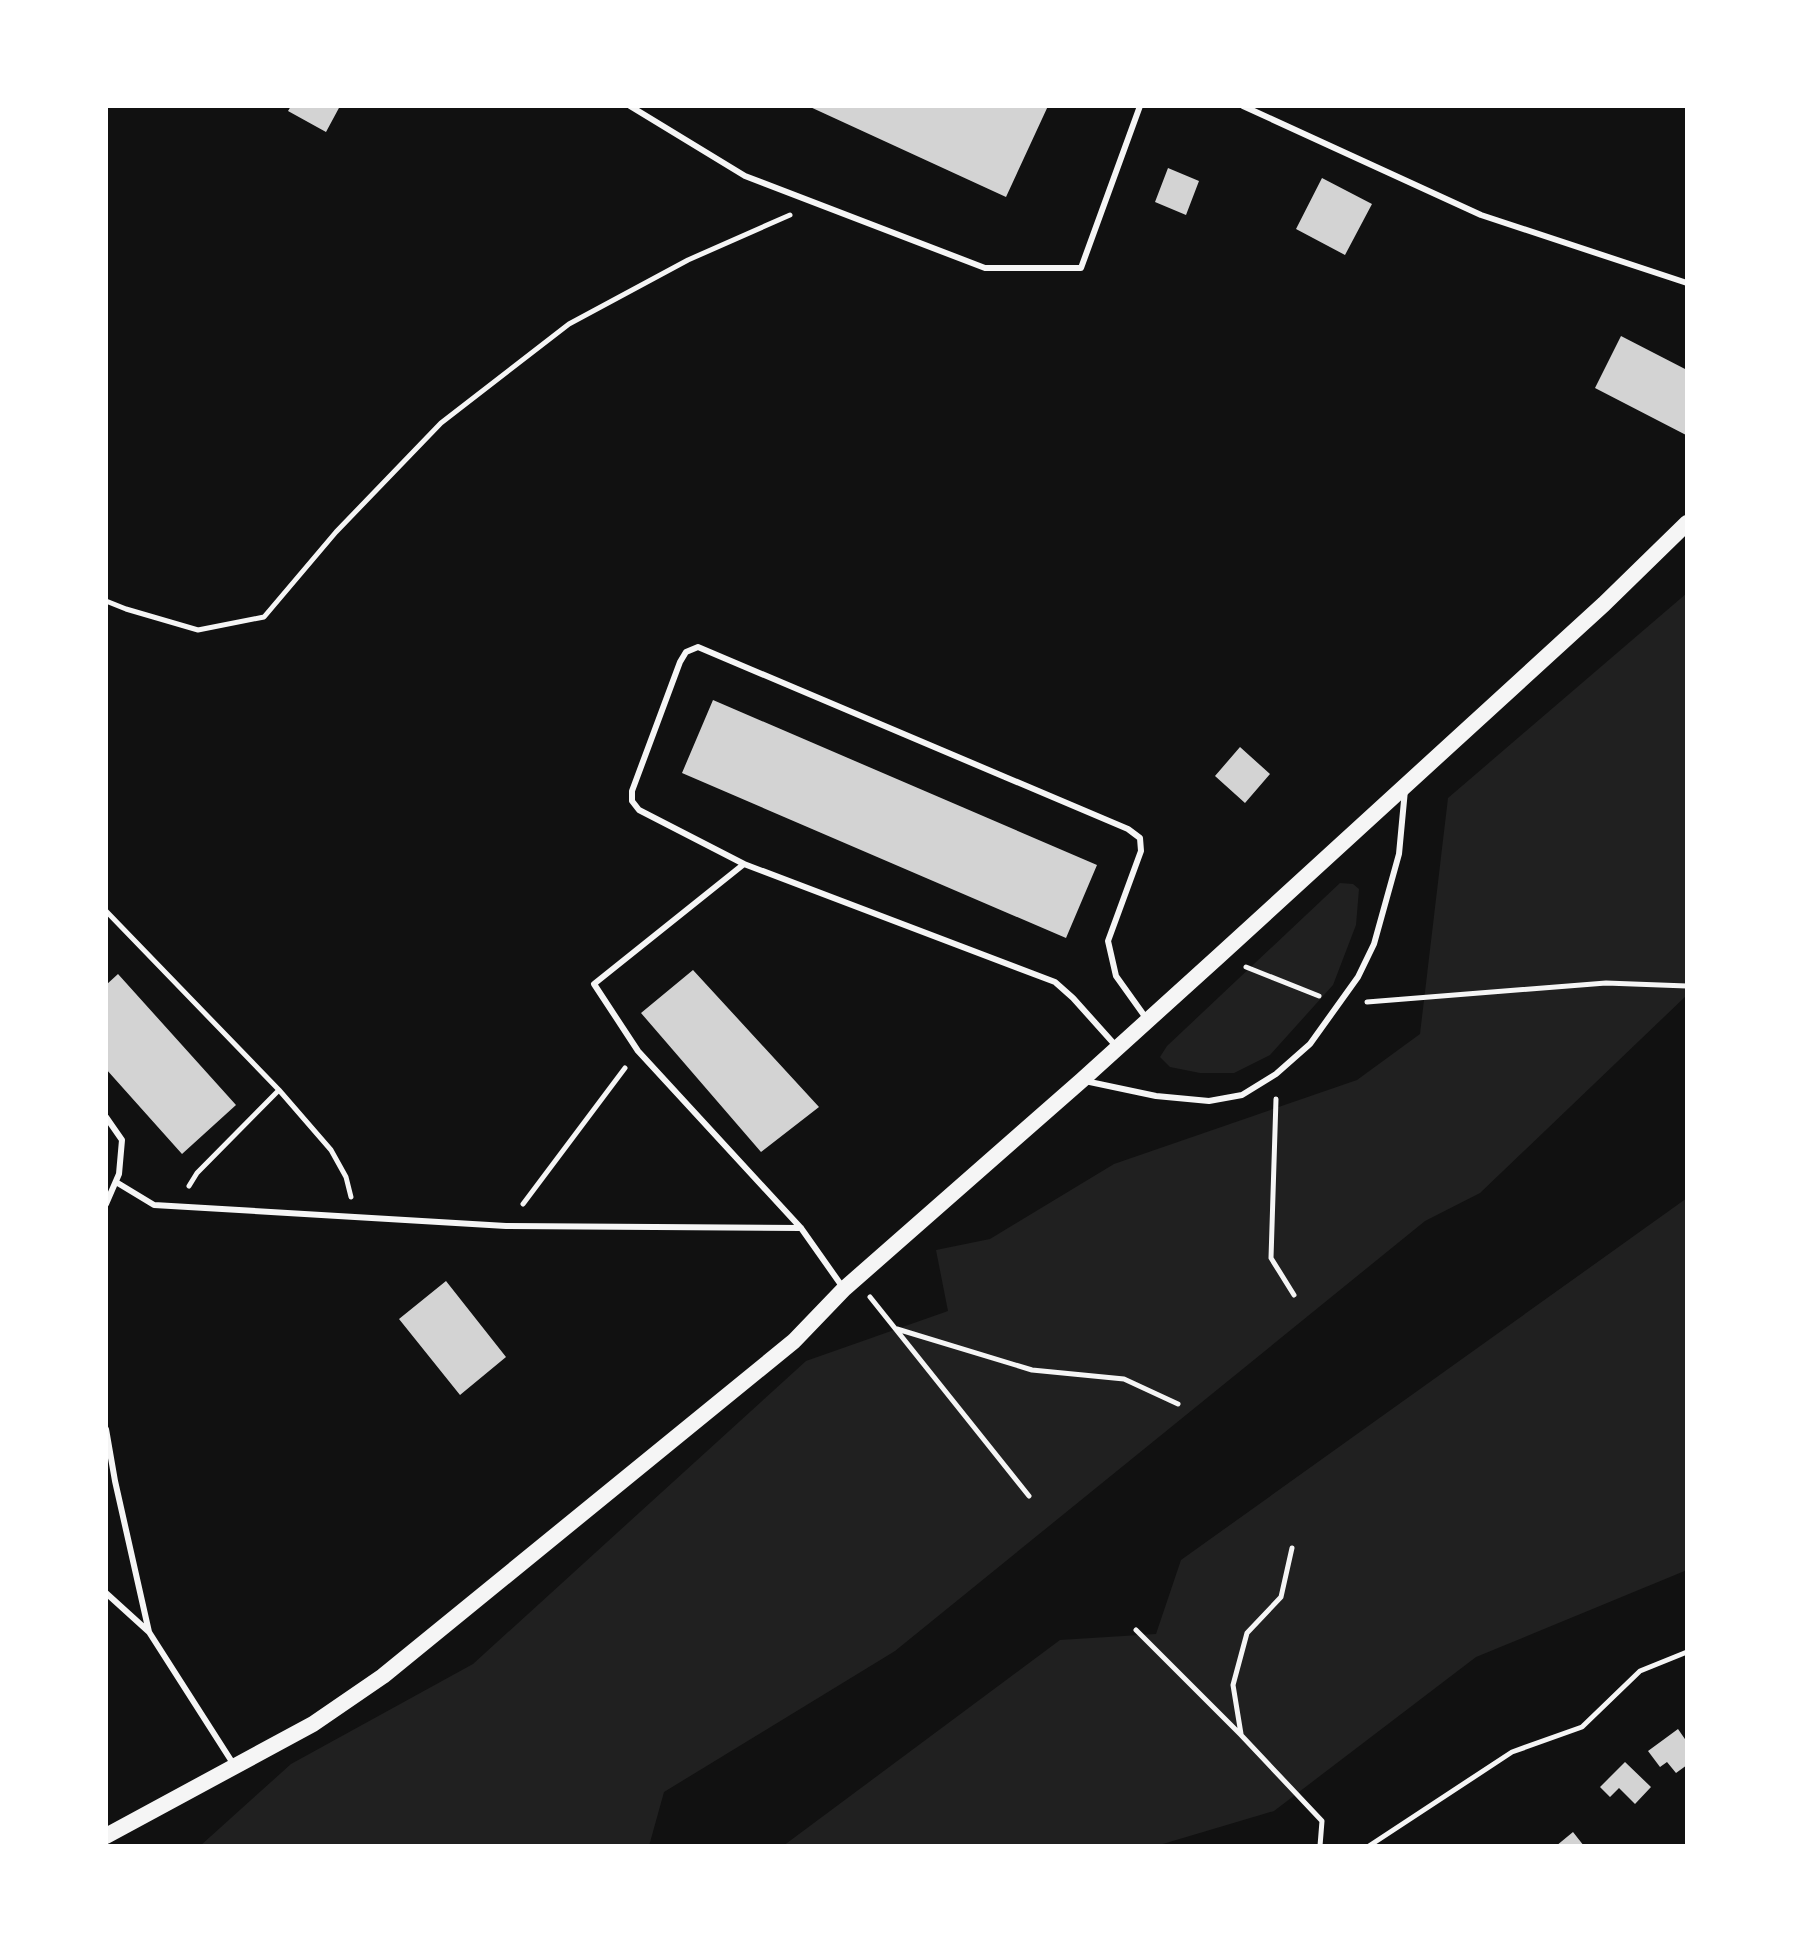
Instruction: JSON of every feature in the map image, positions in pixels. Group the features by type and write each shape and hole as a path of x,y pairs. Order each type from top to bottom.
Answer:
{"main road":[{"path":"106,1836 313,1724 383,1676 794,1341 850,1284 1148,1021 1604,604 1687,523"}],"lane":[{"path":"630,106 745,176 985,268 1081,268 1140,106"},
{"path":"1243,106 1481,215 1687,283"},
{"path":"1118,1048 1055,982 744,864 639,810 632,801 632,791 686,652 698,647 1128,829 1140,838 1141,851 1108,941 1116,976 1148,1021"},
{"path":"1082,1080 1156,1096 1209,1101 1242,1095 1276,1074 1310,1044 1358,977 1374,944 1399,854 1406,786"},
{"path":"744,864 594,984 638,1051 850,1284"},
{"path":"106,1117 122,1140 119,1174 106,1204"},
{"path":"116,1182 154,1205 175,1207 506,1226 801,1228"},
{"path":"106,1429 149,1632"},
{"path":"106,1482 115,1481"},
{"path":"106,1593 149,1632 236,1768"}],"path":[{"path":"106,601 198,630 264,617 336,532 441,423 569,324 688,260 816,204"},
{"path":"106,911 279,1090 331,1150 346,1177 357,1217"},
{"path":"1219,956 1339,1004 1606,983 1687,986"},
{"path":"506,1226 638,1051"},
{"path":"1276,1074 1271,1258 1294,1295"},
{"path":"175,1207 197,1173 279,1090"},
{"path":"850,1284 897,1329 1029,1496"},
{"path":"897,1329 1032,1370 1124,1379 1178,1404"},
{"path":"1241,1735 1233,1685 1247,1633 1281,1597 1292,1548"},
{"path":"1136,1630 1322,1821 1320,1846"},
{"path":"1369,1846 1512,1752 1582,1727 1640,1671 1687,1652"}],"shaded area":[{"path":"1687,593 1687,995 1480,1193 1425,1221 895,1651 664,1792 649,1846 200,1846 291,1764 473,1664 806,1361 948,1311 936,1250 990,1239 1114,1164 1357,1080 1420,1034 1448,798"},
{"path":"1340,883 1353,884 1359,889 1356,925 1333,985 1270,1055 1234,1073 1200,1073 1170,1067 1160,1057 1167,1046"},
{"path":"1687,1198 1687,1570 1476,1657 1274,1811 1156,1846 783,1846 1060,1640 1156,1634 1181,1560"}],"building":[{"path":"291,106 340,106 326,132 288,111"},
{"path":"808,106 1048,106 1006,197"},
{"path":"1168,168 1199,181 1186,215 1155,202"},
{"path":"1322,178 1372,204 1345,255 1296,229"},
{"path":"1621,336 1687,370 1686,435 1595,388"},
{"path":"713,700 1097,865 1066,938 682,773"},
{"path":"1240,747 1270,774 1245,803 1215,776"},
{"path":"693,970 819,1107 761,1152 641,1013"},
{"path":"118,974 236,1105 182,1154 106,1069 106,985"},
{"path":"446,1281 506,1357 460,1395 399,1319"},
{"path":"1678,1729 1687,1742 1687,1765 1676,1773 1667,1762 1660,1767 1648,1751"},
{"path":"1625,1762 1651,1787 1635,1804 1619,1788 1610,1797 1600,1787"},
{"path":"1573,1832 1584,1846 1556,1846"}]}
